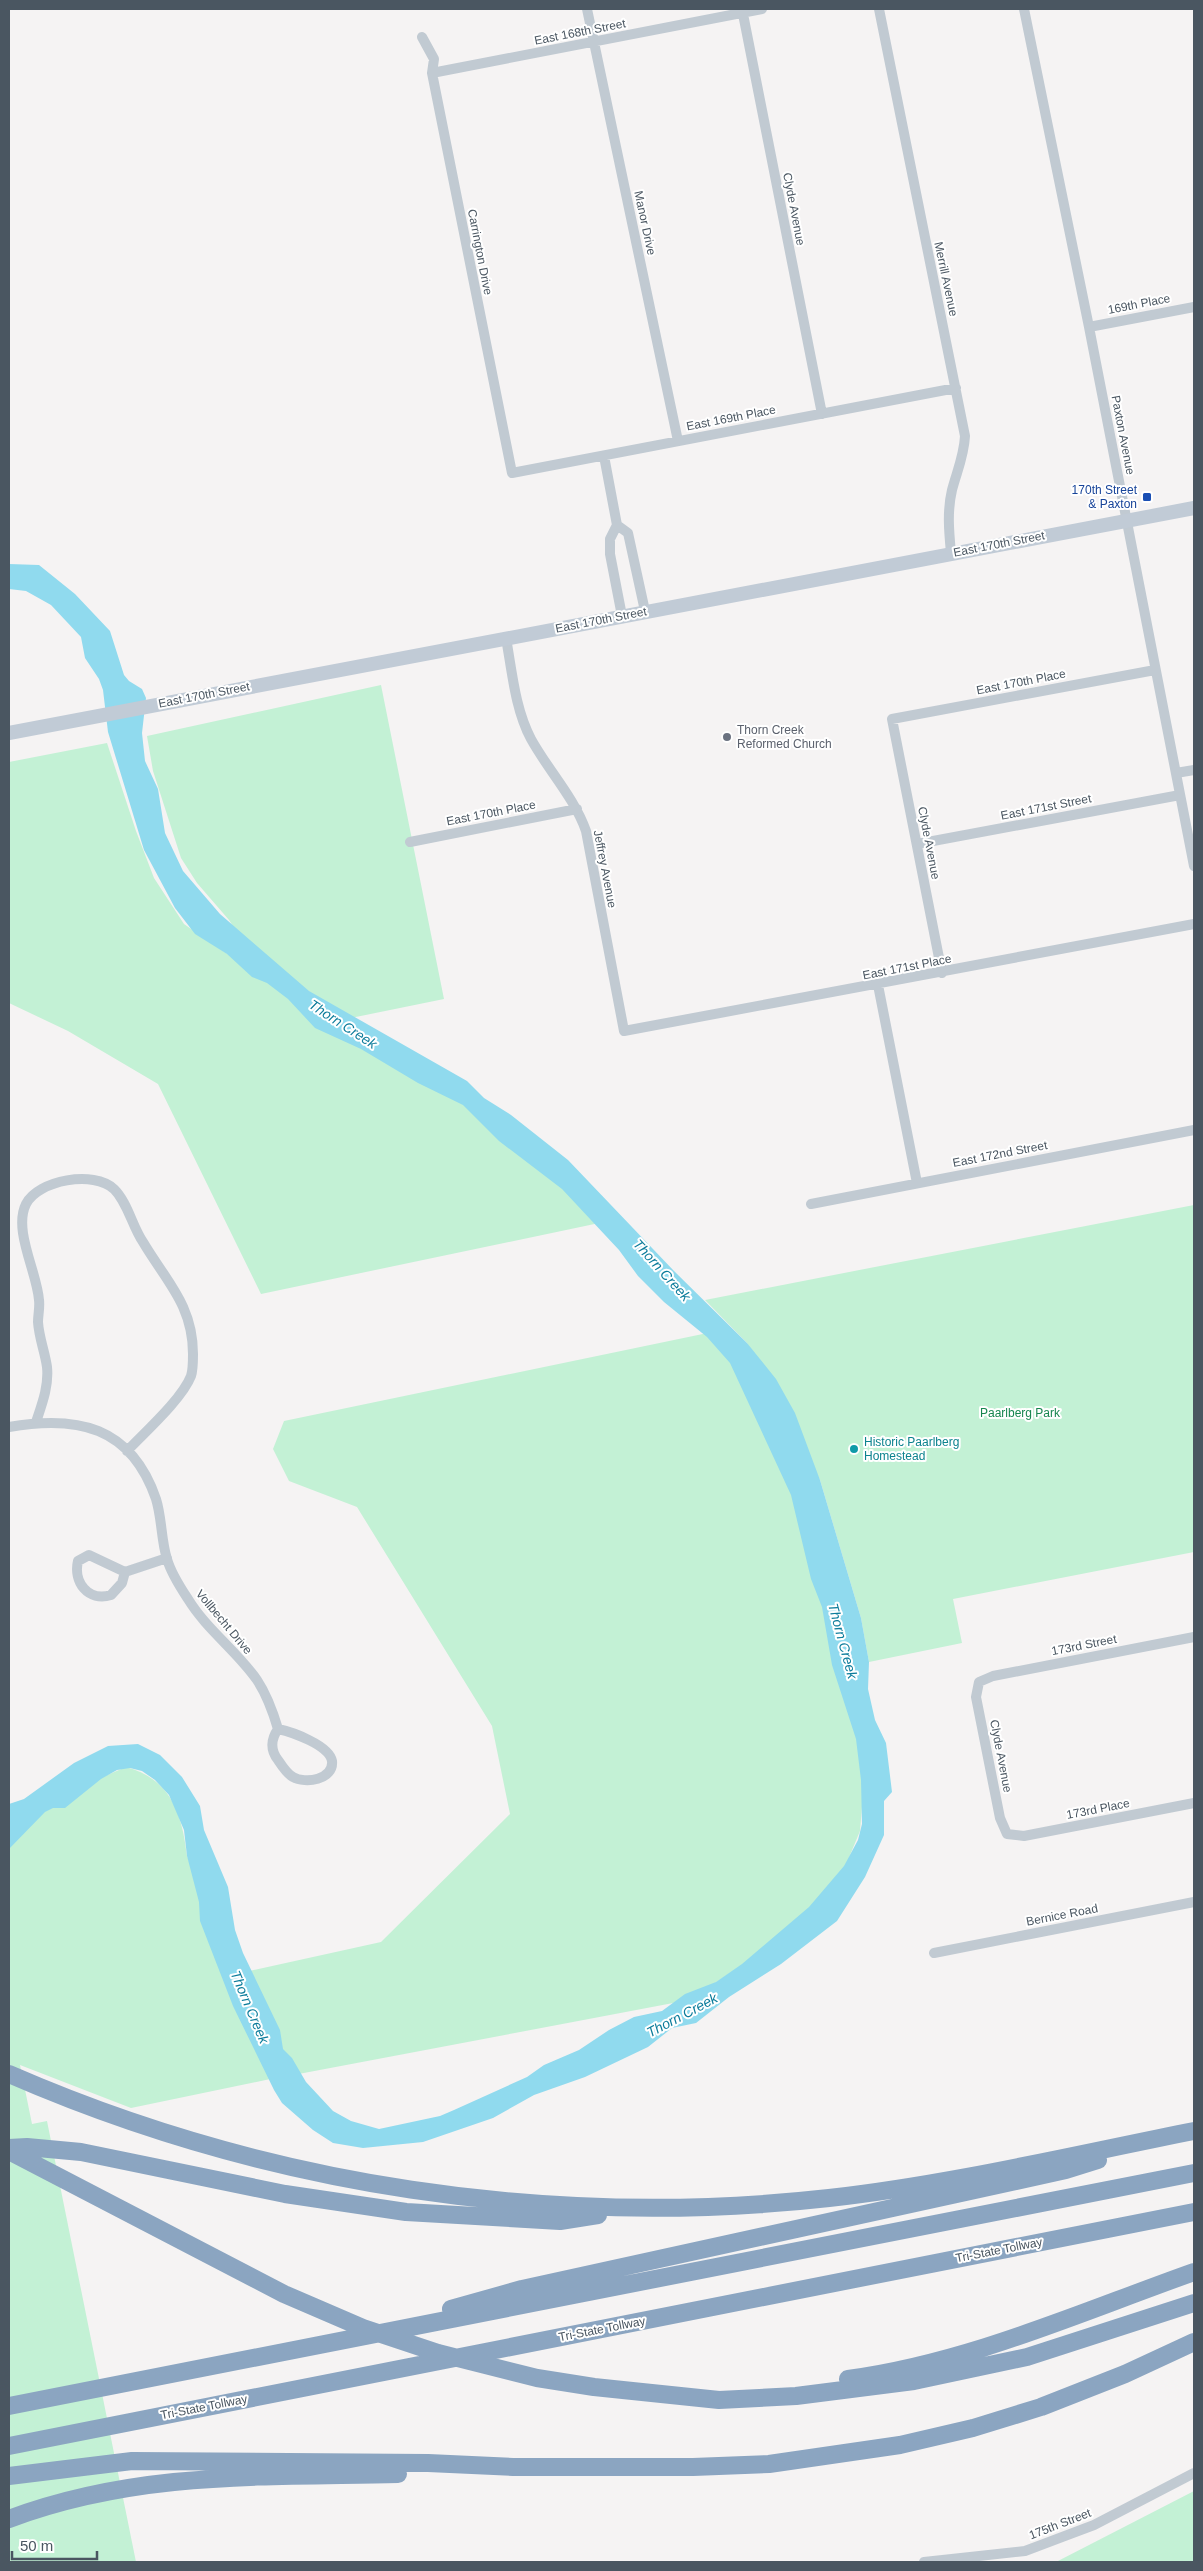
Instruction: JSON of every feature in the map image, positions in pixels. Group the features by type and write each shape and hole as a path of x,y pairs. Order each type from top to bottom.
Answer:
{"highway":[{"path":"9,2074 109,2114 184,2138 299,2169 395,2187 491,2201 633,2209 731,2206 855,2194 938,2181 1194,2131"},
{"path":"343,2341 522,2288 1066,2170 1194,2131"},
{"path":"9,2149 27,2147 81,2152 285,2194 406,2212 560,2221 633,2209"},
{"path":"9,2149 284,2294 363,2328 429,2350 537,2378 594,2387 719,2400 796,2396 914,2381 1027,2357 1194,2303"},
{"path":"9,2406 1194,2173"},
{"name":"Tri-State Tollway","path":"9,2446 1194,2212"},
{"path":"653,2392 788,2387 855,2378 914,2366 975,2350 1194,2272"},
{"path":"9,2476 132,2461 428,2462 513,2467 693,2467 769,2464 900,2445 973,2428 1041,2407 1125,2374 1194,2342"},
{"path":"9,2519 75,2498 182,2479 428,2474 513,2467"}],"street":[{"name":"Manor Drive","path":"587,9 678,442"},
{"name":"East 168th Street","path":"432,73 743,11 762,9"},
{"name":"Merrill Avenue","path":"879,9 965,436 964,455 952,491 948,514 951,554"},
{"name":"Paxton Avenue","path":"1024,9 1089,327 1194,866"},
{"name":"Clyde Avenue","path":"743,11 822,414"},
{"name":"Carrington Drive","path":"422,37 434,59 432,73 512,473"},
{"name":"169th Place","path":"1089,327 1194,307"},
{"name":"East 169th Place","path":"512,473 956,388"},
{"path":"604,456 617,525 610,539 610,554 622,616"},
{"name":"East 170th Street","path":"9,733 1194,508"},
{"path":"617,525 628,533 645,611"},
{"name":"Jeffrey Avenue","path":"506,638 524,722 540,754 577,809 586,831 624,1031"},
{"name":"East 170th Place","path":"892,719 1155,670"},
{"name":"Clyde Avenue","path":"892,719 942,973"},
{"path":"1176,773 1194,770"},
{"name":"East 171st Street","path":"917,844 1180,795"},
{"name":"East 170th Place","path":"410,842 577,809"},
{"name":"East 171st Place","path":"624,1031 942,973 1194,924"},
{"path":"878,985 917,1183"},
{"name":"East 172nd Street","path":"811,1204 1194,1130"},
{"path":"36,1422 47,1380 38,1322 39,1300 22,1225 22,1212 33,1195 42,1188 72,1180 89,1180 113,1188 121,1199 142,1241 179,1296 193,1339 191,1376 180,1394 127,1451"},
{"name":"Vollbecht Drive","path":"9,1426 62,1421 87,1426 110,1437 127,1451 143,1472 155,1498 166,1558 189,1602 256,1679 265,1694 278,1729"},
{"path":"125,1572 118,1589 103,1598 87,1593 77,1575 78,1561 89,1556 125,1572 166,1558"},
{"name":"173rd Street","path":"979,1682 993,1676 1194,1637"},
{"name":"Clyde Avenue","path":"979,1682 976,1697 1000,1818 1007,1834"},
{"path":"278,1729 318,1744 328,1753 332,1761 330,1769 324,1776 304,1780 293,1777 284,1768 275,1757 272,1746 273,1736 278,1729"},
{"name":"173rd Place","path":"1007,1834 1024,1836 1194,1803"},
{"name":"Bernice Road","path":"934,1953 1194,1902"},
{"name":"175th Street","path":"924,2562 1025,2551 1094,2525 1194,2473"},
{"path":"1025,2551 1027,2562"}],"green space":[{"path":"381,685 444,999 346,1019 244,943 229,920 197,883 181,858 153,771 147,736"},
{"path":"107,743 136,831 154,878 184,924 313,1013 412,1067 558,1171 604,1222 261,1294 158,1084 68,1031 9,1003 9,762"},
{"name":"Paarlberg Park","path":"1194,1205 1194,1552 953,1599 962,1643 869,1662 861,1618 820,1480 747,1343 705,1300"},
{"path":"722,1330 754,1364 867,1747 860,1831 840,1879 768,1948 689,2000 288,2076 236,1974 381,1942 510,1814 492,1726 357,1507 289,1481 273,1449 284,1421"},
{"path":"126,1767 154,1780 172,1800 182,1826 187,1856 275,2078 131,2108 20,2065 32,2124 47,2121 136,2562 9,2562 9,1833 79,1787"},
{"path":"1194,2491 1194,2562 1056,2562"}],"water":[{"name":"Thorn Creek","path":"9,564 39,565 75,594 110,631 124,675 129,681 142,689 146,698 142,733 145,761 158,789 165,833 183,871 220,914 309,991 467,1081 484,1098 511,1115 568,1160 674,1271 747,1343 776,1379 795,1413 820,1480 861,1618 869,1662 868,1689 875,1720 886,1743 892,1792 884,1801 884,1835 865,1877 837,1921 781,1964 729,1997 696,2023 672,2028 648,2047 585,2077 534,2095 493,2118 423,2142 363,2148 333,2143 313,2130 282,2103 233,2006 200,1921 199,1902 187,1856 184,1830 169,1795 155,1780 142,1771 130,1768 117,1770 101,1779 65,1808 53,1808 45,1812 9,1849 9,1804 24,1799 74,1763 108,1746 138,1744 160,1755 182,1777 200,1806 204,1830 228,1887 235,1930 243,1953 280,2030 283,2049 292,2058 306,2082 333,2111 351,2121 379,2129 440,2116 527,2077 544,2065 579,2050 609,2030 634,2017 662,2011 685,1994 716,1982 742,1964 809,1907 844,1866 858,1840 862,1824 861,1780 856,1739 832,1665 822,1607 811,1579 791,1495 730,1363 707,1337 664,1302 638,1276 619,1250 562,1189 499,1141 463,1105 418,1083 361,1049 315,1028 288,999 267,983 252,977 227,954 195,934 175,908 144,850 108,732 103,690 99,679 85,658 81,637 51,605 26,591 9,589"}],"place":[{"name":"170th Street & Paxton","path":"1147,497"},
{"name":"Thorn Creek Reformed Church","path":"727,737"},
{"name":"Historic Paarlberg Homestead","path":"854,1449"}]}
